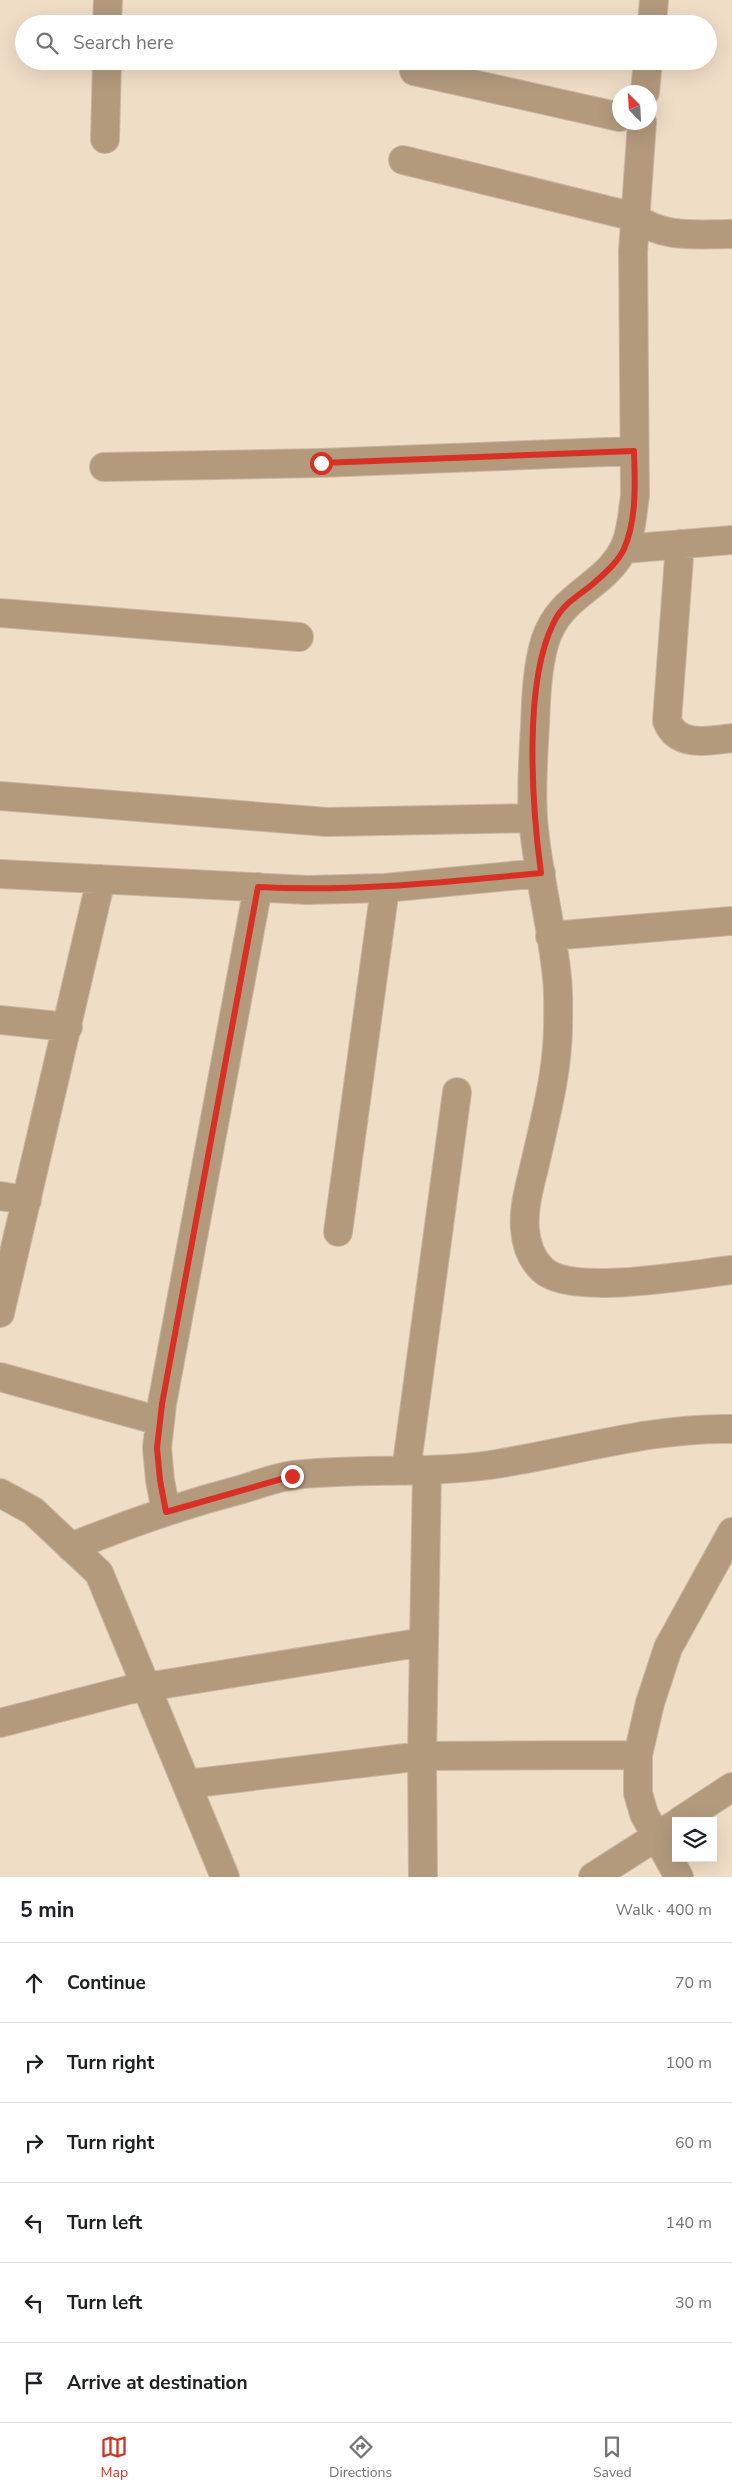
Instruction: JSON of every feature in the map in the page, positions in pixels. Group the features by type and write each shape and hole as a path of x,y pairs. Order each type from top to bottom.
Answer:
{"street":[{"path":"107,15 108,0"},
{"path":"653,15 654,0"},
{"path":"105,139 107,70"},
{"path":"646,85 647,70"},
{"path":"414,71 612,115"},
{"path":"641,130 635,217 635,496 630,530 624,549 608,570 566,603 546,639 540,662 535,709 533,818 558,980 558,1032 554,1078 531,1183 524,1228 529,1252 544,1271 562,1280 589,1283 635,1281 732,1270"},
{"path":"403,160 635,217 646,226 663,232 732,234"},
{"path":"104,467 321,463 634,451"},
{"path":"624,549 732,540"},
{"path":"680,544 667,721 670,729 687,740 706,742 732,738"},
{"path":"0,613 299,637"},
{"path":"0,796 327,822 533,818"},
{"path":"0,874 307,890 385,888 541,873"},
{"path":"0,1313 101,879"},
{"path":"166,1512 157,1448 160,1421 258,887"},
{"path":"338,1232 385,888"},
{"path":"550,936 732,921"},
{"path":"0,1020 68,1027"},
{"path":"422,1877 424,1642 416,1471 457,1092"},
{"path":"0,1196 27,1200"},
{"path":"0,1377 160,1421"},
{"path":"71,1547 120,1527 166,1512 292,1476 343,1471 416,1471 498,1464 678,1430 732,1429"},
{"path":"0,1492 34,1511 99,1573 225,1877"},
{"path":"679,1877 666,1830 644,1814 638,1792 638,1755 650,1703 668,1648 732,1532"},
{"path":"0,1723 128,1690 424,1642"},
{"path":"187,1784 422,1756 638,1755"},
{"path":"686,1817 732,1787"},
{"path":"593,1877 666,1830"}],"route":[{"path":"292,1476 166,1512 157,1448 162,1404 258,887 307,890 385,888 541,873 533,818 535,709 540,662 546,639 566,603 608,570 624,549 630,530 635,496 634,451 321,463"}]}
